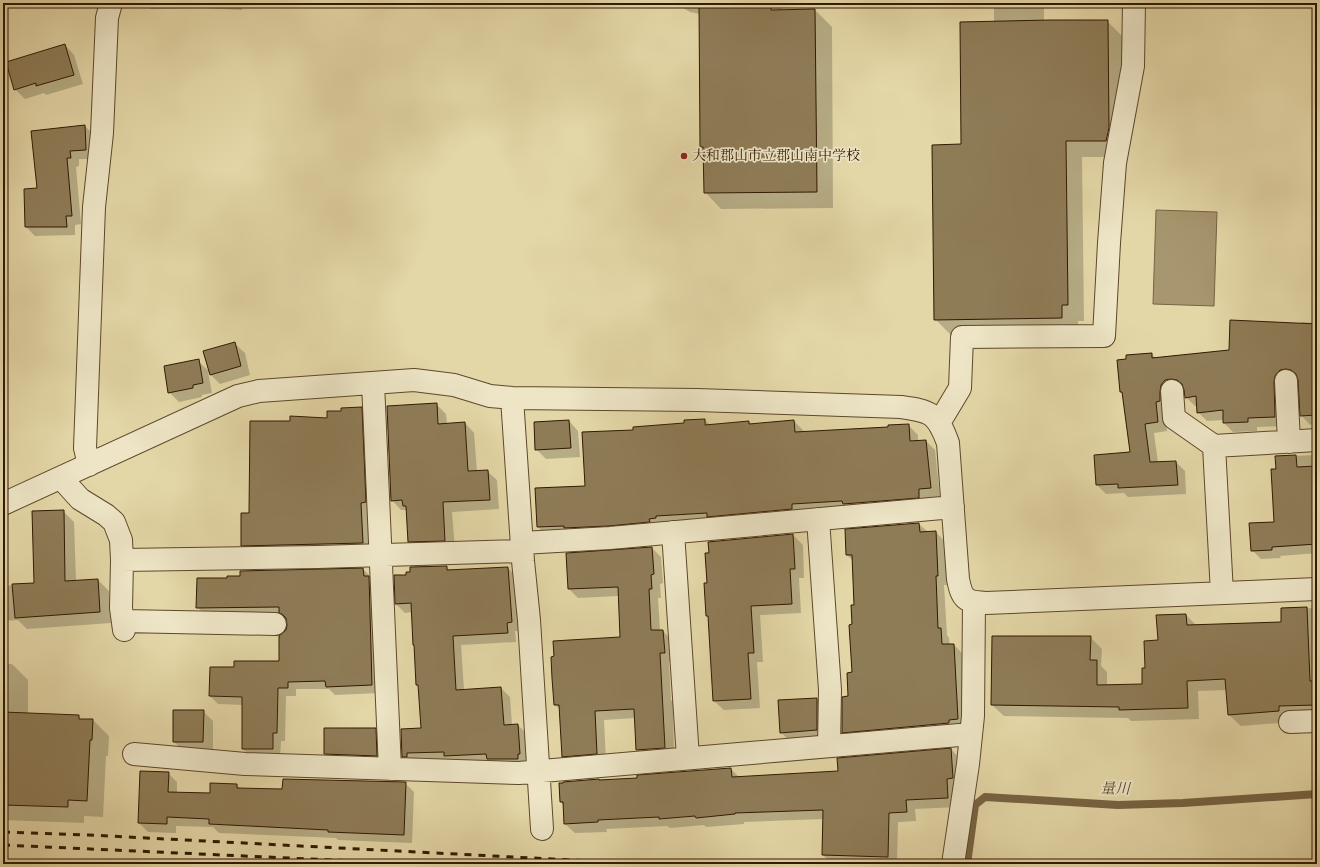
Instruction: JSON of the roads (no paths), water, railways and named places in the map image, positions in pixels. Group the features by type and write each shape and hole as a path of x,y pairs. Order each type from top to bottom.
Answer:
{"street":[{"path":"89,465 85,448 94,207 102,133 107,18 111,3"},
{"path":"939,423 960,388 962,337 1104,336 1115,163 1133,66 1134,3"},
{"path":"3,504 238,396 259,391 414,380 454,385 490,396 512,398 697,400 901,407 923,410 932,415 939,423 948,443 958,579 960,591 965,599 974,602 986,603 1317,589"},
{"path":"1286,381 1289,442"},
{"path":"373,383 390,769"},
{"path":"1172,391 1174,418 1214,446 1317,440"},
{"path":"512,398 522,547 529,620 542,829"},
{"path":"1214,446 1222,593"},
{"path":"61,478 80,500 106,515 114,522 121,540 121,608 124,626 275,624"},
{"path":"122,560 381,556 522,547 953,507"},
{"path":"818,519 830,690 829,746"},
{"path":"674,532 688,758"},
{"path":"953,864 968,764 973,716 974,602"},
{"path":"1290,722 1317,721"},
{"path":"134,754 245,764 519,773 971,734"}],"waterway":[{"name":"量川","path":"967,864 975,805 985,797 1118,805 1183,803 1317,794"}],"railway":[{"path":"3,832 89,835 648,864"},
{"path":"3,845 420,864"}],"place":[{"name":"大和郡山市立郡山南中学校","path":"684,156"}]}
